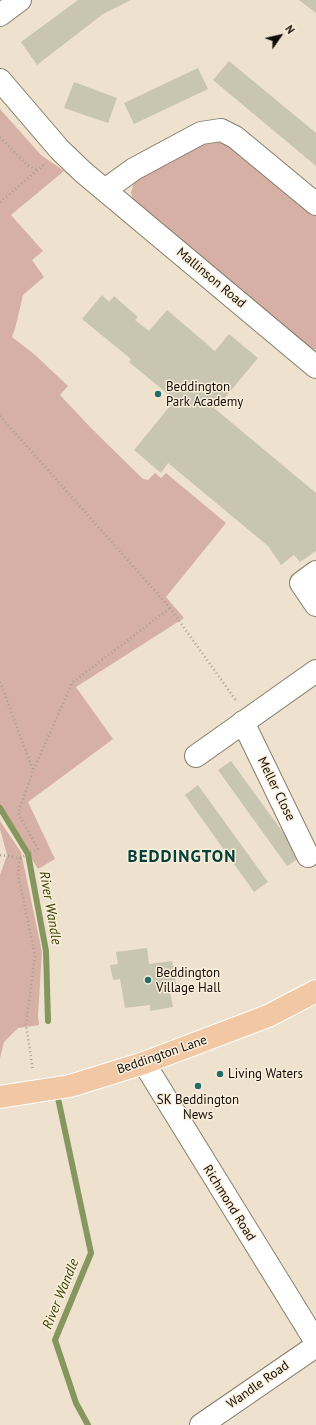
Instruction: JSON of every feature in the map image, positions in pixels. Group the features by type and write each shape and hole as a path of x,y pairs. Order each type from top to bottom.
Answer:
{"main road":[{"name":"Beddington Lane","path":"0,1097 70,1086 144,1063 268,1016 316,991"}],"street":[{"path":"0,14 20,0"},
{"name":"Mallinson Road","path":"0,80 60,150 83,172 316,367"},
{"path":"105,190 134,168 201,133 221,130 236,137 316,204"},
{"path":"316,572 300,583 316,605"},
{"path":"196,756 316,671"},
{"name":"Meller Close","path":"246,720 308,856"},
{"name":"Richmond Road","path":"144,1063 316,1342"},
{"name":"Wandle Road","path":"201,1425 316,1346"}],"path":[{"path":"0,137 26,165 39,170"},
{"path":"0,202 39,170 60,150"},
{"path":"0,416 170,608 246,720"},
{"path":"0,855 20,858 38,849 18,813 33,771 72,683 170,608"},
{"path":"0,682 33,771"},
{"path":"20,858 18,874 35,956 26,1024 36,1092"}],"shaded area":[{"path":"0,109 41,155 64,171 11,215 43,251 32,260 44,277 23,295 12,337 34,354 68,386 60,395 143,479 148,480 155,473 161,478 166,473 226,523 166,597 184,618 76,687 113,739 28,802 55,859 38,869 0,808"},
{"path":"204,140 224,140 316,212 316,349 309,349 134,203 131,193 135,178"},
{"path":"0,821 21,852 42,952 38,1016 39,1025 18,1028 4,1042 0,1058 0,875 7,855 0,829"}],"building":[{"path":"78,0 131,0 103,14 37,65 21,42"},
{"path":"299,0 316,0 316,13"},
{"path":"229,61 316,133 316,166 213,80"},
{"path":"198,68 208,89 134,124 124,103"},
{"path":"74,82 117,98 108,123 64,108"},
{"path":"102,295 109,302 114,296 138,317 135,320 149,331 167,310 215,351 229,334 258,358 218,406 217,405 214,408 316,493 316,551 300,562 294,555 281,565 268,546 168,463 161,473 134,450 175,400 129,362 131,359 82,319"},
{"path":"231,761 301,857 287,866 218,770"},
{"path":"198,785 268,882 254,892 185,795"},
{"name":"Beddington Village Hall","path":"147,948 149,964 172,961 177,990 170,991 173,1007 150,1011 150,1005 125,1008 120,979 113,980 110,965 118,964 116,952"}],"waterway":[{"name":"River Wandle","path":"0,808 28,854 46,951 48,1021"},
{"name":"River Wandle","path":"58,1098 91,1253 55,1340 76,1403 88,1425"}],"place":[{"name":"Beddington Park Academy","path":"158,394"},
{"name":"Beddington Village Hall","path":"148,980"},
{"name":"Living Waters","path":"220,1074"},
{"name":"SK Beddington News","path":"198,1086"}],"district":[{"name":"BEDDINGTON","path":"182,857"}]}
